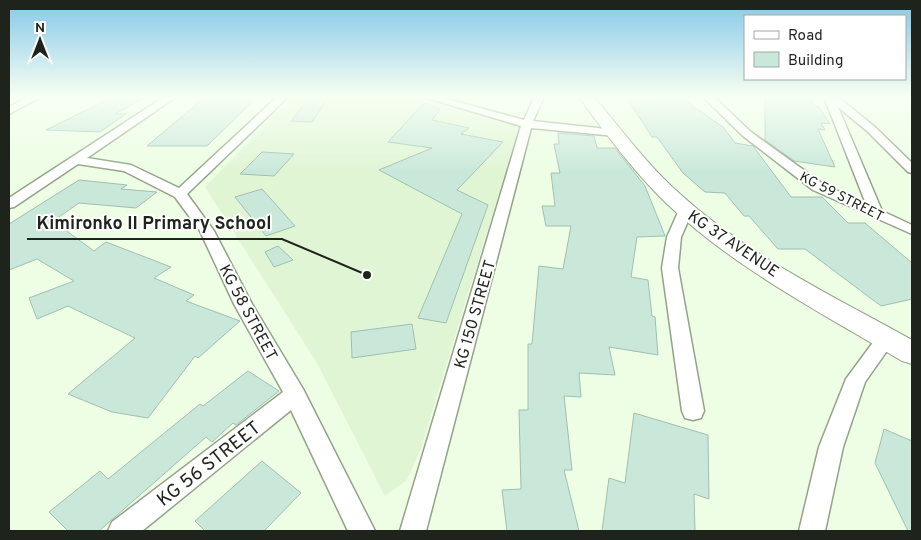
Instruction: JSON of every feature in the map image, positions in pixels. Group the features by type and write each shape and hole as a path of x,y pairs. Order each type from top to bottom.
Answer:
{"street":[{"path":"9,204 134,122"},
{"path":"180,194 256,122"},
{"path":"521,122 616,133"},
{"name":"KG 37 AVENUE","path":"607,122 650,175 686,210 743,252 912,353"},
{"name":"KG 59 STREET","path":"735,122 796,172 818,186 912,230"},
{"path":"840,122 876,214"},
{"path":"862,122 912,169"},
{"name":"KG 150 STREET","path":"413,531 527,124"},
{"name":"KG 58 STREET","path":"78,160 127,168 180,194 207,231 243,304 295,395 362,531"},
{"path":"686,210 674,237 670,268 693,411"},
{"path":"812,531 830,447 856,380 887,338"},
{"name":"KG 56 STREET","path":"121,531 295,395"}],"shaded area":[{"path":"268,122 504,122 519,127 421,448 407,480 385,496 317,363 205,187"}],"building":[{"path":"62,122 114,122 100,132 46,130"},
{"path":"175,122 231,122 207,146 147,146"},
{"path":"406,122 442,122 469,128 461,134 503,142 457,190 488,205 446,323 418,318 462,214 379,170 432,148 388,142"},
{"path":"642,122 716,122 724,128 735,143 753,146 791,197 822,197 848,223 865,223 912,263 912,299 881,306 805,249 778,249 749,216 744,216 725,193 705,192 683,173 657,137 652,137"},
{"path":"765,122 829,122 830,124 821,123 825,130 818,129 835,167 794,161 765,140"},
{"path":"558,133 594,136 597,148 615,148 645,186 665,236 637,237 631,277 648,280 652,316 655,317 658,355 609,347 615,375 579,373 581,397 564,396 572,470 564,470 579,531 507,531 502,490 521,489 519,410 528,410 528,344 532,344 539,266 563,269 571,226 546,226 542,206 555,206 551,173 560,173 554,144 559,144"},
{"path":"262,152 294,154 274,176 240,174"},
{"path":"79,180 127,185 121,189 157,192 136,208 79,203 53,221 94,251 106,242 171,267 154,278 194,295 186,301 240,321 198,358 195,356 148,418 112,412 68,394 135,338 68,306 37,319 29,298 74,281 37,259 9,270 9,224"},
{"path":"262,189 295,226 266,236 235,197"},
{"path":"278,246 293,260 274,267 265,252"},
{"path":"412,324 416,349 352,358 351,332"},
{"path":"248,371 279,391 236,425 233,423 212,442 206,437 99,531 68,531 49,512 100,471 108,479 200,404 203,406"},
{"path":"634,413 708,435 709,499 694,494 695,531 602,531 609,478 625,483"},
{"path":"884,429 912,441 912,531 908,531 875,463"},
{"path":"262,461 301,493 264,531 205,531 195,521"}],"place":[{"name":"Kimironko II Primary School","path":"367,275"}]}
